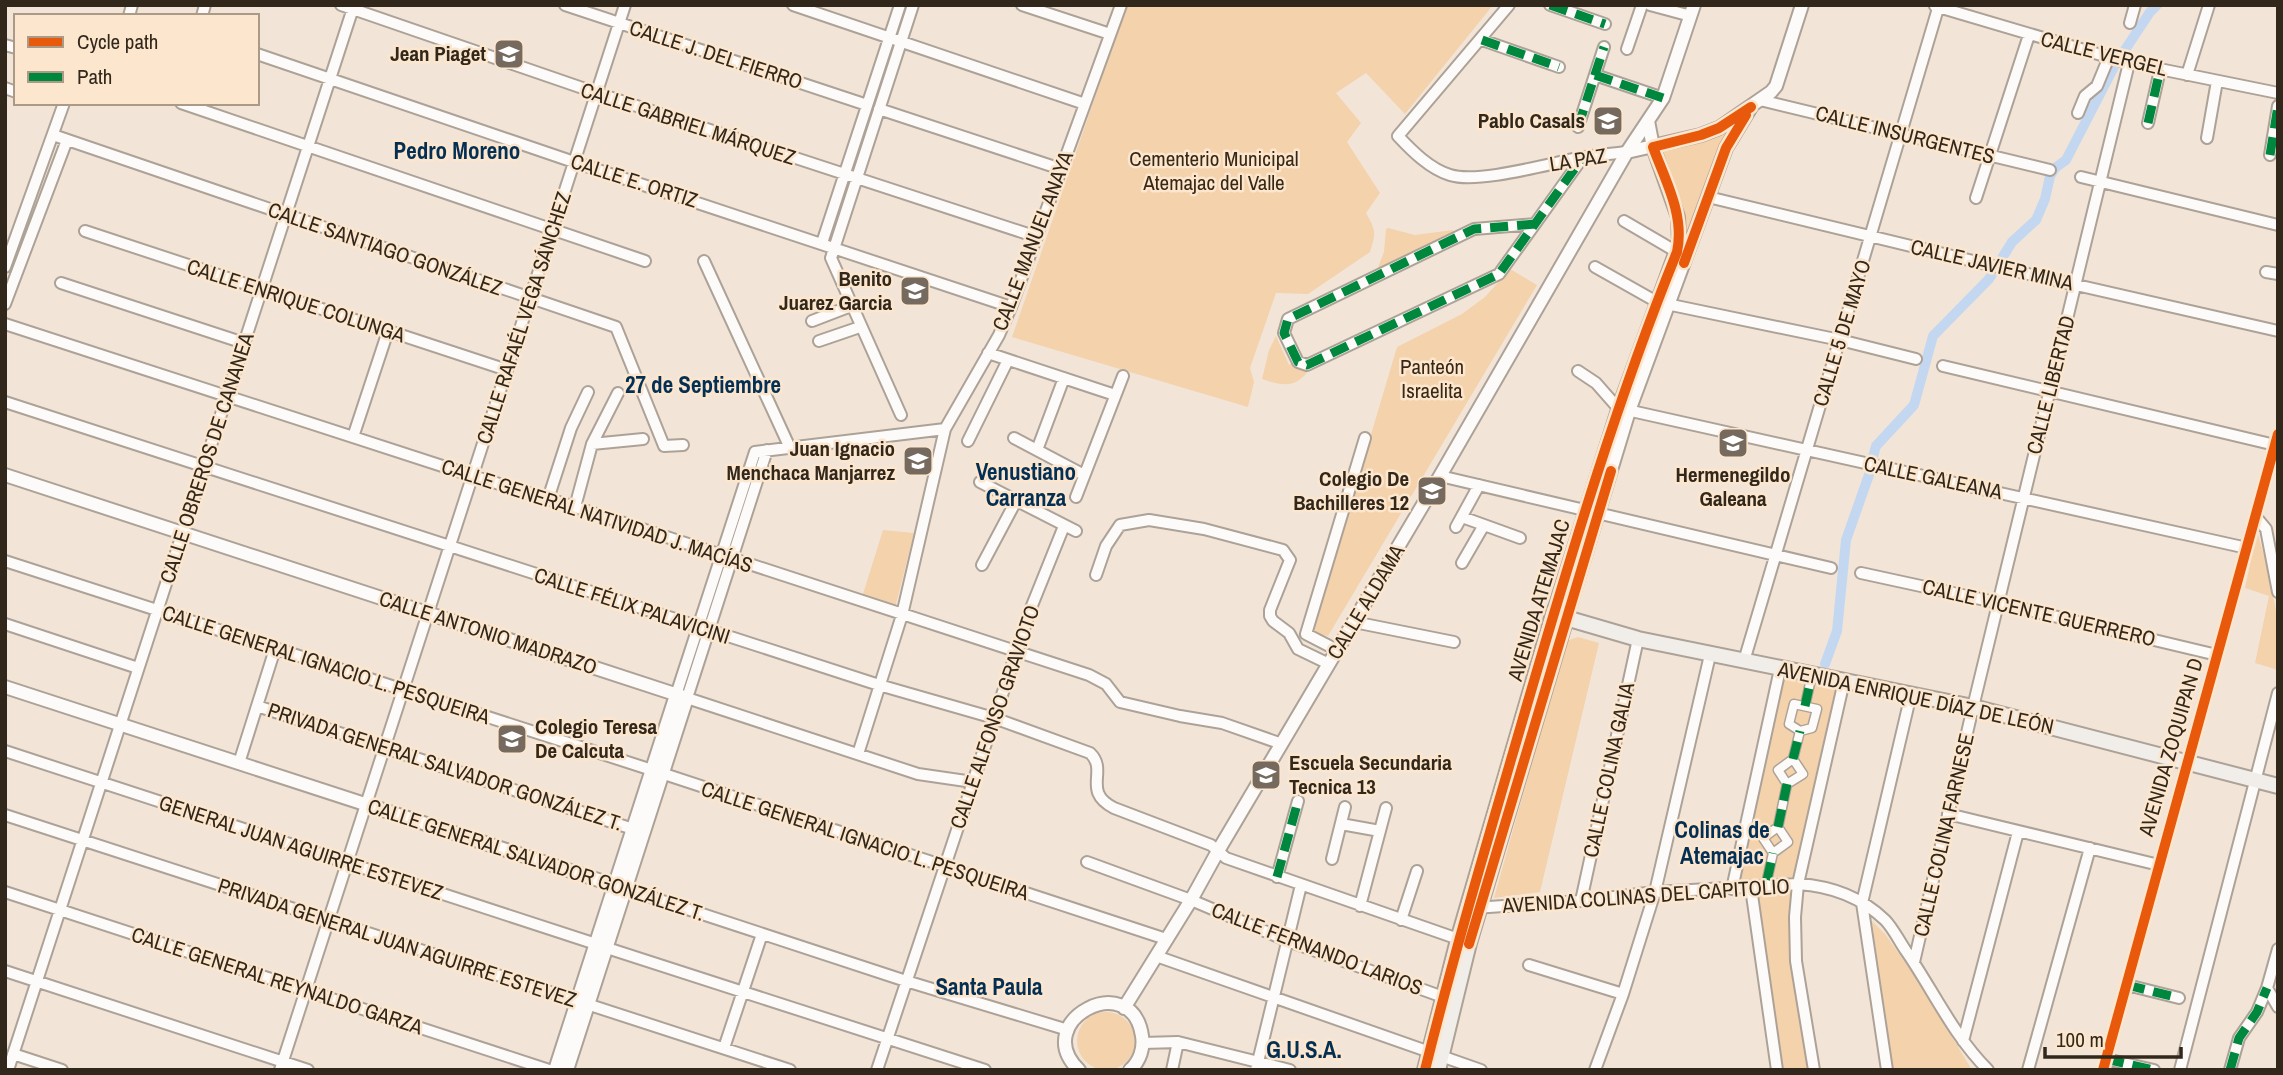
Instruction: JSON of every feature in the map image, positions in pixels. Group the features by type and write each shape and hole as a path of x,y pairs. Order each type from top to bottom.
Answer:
{"main road":[{"name":"AVENIDA ENRIQUE DÍAZ DE LEÓN","path":"1560,615 1638,639 1973,708 2278,786"},
{"name":"AVENIDA ATEMAJAC","path":"1425,1070 1436,1059 1464,942 1560,615"},
{"name":"AVENIDA ATEMAJAC","path":"1436,1059 1443,998 1464,942"}],"street":[{"name":"CALLE J. DEL FIERRO","path":"565,5 867,105"},
{"name":"CALLE RAFAÉL VEGA SÁNCHEZ","path":"281,1066 625,5"},
{"path":"793,5 1085,104"},
{"path":"822,243 900,5"},
{"path":"901,415 850,306 831,258 913,5"},
{"path":"1022,5 1110,34"},
{"name":"CALLE MANUEL ANAYA","path":"858,754 902,615 945,429 1011,307 1121,5"},
{"path":"1509,5 1482,40 1559,67"},
{"path":"1550,5 1605,24"},
{"path":"1627,49 1642,5"},
{"path":"1650,5 1693,11"},
{"path":"1756,104 1776,86 1802,5"},
{"path":"2130,23 2135,5"},
{"path":"2188,75 2208,5"},
{"name":"CALLE OBREROS DE CANANEA","path":"8,1070 331,78 349,6"},
{"name":"CALLE GABRIEL MÁRQUEZ","path":"349,6 844,176 1037,237"},
{"name":"CALLE VERGEL","path":"1937,6 2127,63 2278,93"},
{"name":"CALLE 5 DE MAYO","path":"1744,661 1937,6"},
{"name":"CALLE ALDAMA","path":"1124,1008 1191,900 1627,152 1663,98 1693,11"},
{"path":"1976,198 2029,35"},
{"name":"LA PAZ","path":"1482,40 1398,136 1428,163 1458,178 1484,177 1583,157 1653,147 1719,128 1756,104"},
{"path":"1577,127 1604,47"},
{"name":"CALLE E. ORTIZ","path":"259,55 1011,307"},
{"path":"2078,113 2085,96 2097,86 2110,58"},
{"name":"CALLE LIBERTAD","path":"1973,708 2101,182 2127,63"},
{"path":"2148,123 2160,70"},
{"path":"1595,75 1663,98"},
{"path":"2207,138 2217,81"},
{"name":"CALLE INSURGENTES","path":"1756,104 1901,134 2050,170"},
{"name":"AVENIDA ATEMAJAC","path":"1560,615 1624,410 1663,303 1726,148 1756,104"},
{"path":"5,267 63,105"},
{"path":"187,105 645,261"},
{"path":"2270,155 2278,106"},
{"path":"879,108 1061,169"},
{"name":"AVENIDA ATEMAJAC","path":"1648,121 1653,147 1678,217 1680,234 1663,303"},
{"name":"CALLE SANTIAGO GONZÁLEZ","path":"53,135 616,327 664,446 683,445"},
{"path":"5,304 67,140"},
{"path":"1535,224 1474,229 1288,319 1284,333 1298,362 1307,365 1499,274 1535,224 1583,157"},
{"path":"2081,177 2278,225"},
{"name":"CALLE JAVIER MINA","path":"1708,197 2278,331"},
{"path":"1624,221 1677,252"},
{"name":"CALLE ENRIQUE COLUNGA","path":"85,231 507,370"},
{"path":"704,261 790,448"},
{"path":"1595,267 1663,303 1840,340 1916,359"},
{"path":"2266,272 2278,274"},
{"path":"61,283 244,343"},
{"path":"812,321 850,306"},
{"name":"CALLE GENERAL NATIVIDAD J. MACÍAS","path":"5,324 1089,675 1106,684 1120,702 1222,723 1282,744"},
{"path":"819,341 860,327"},
{"path":"353,437 388,331"},
{"path":"988,353 1115,395"},
{"path":"968,440 1008,359"},
{"path":"1943,366 2276,440"},
{"path":"1578,371 1597,383 1624,410"},
{"path":"1076,497 1123,376"},
{"path":"1037,450 1064,378"},
{"path":"548,499 571,428 588,392"},
{"path":"575,507 593,444 618,393"},
{"name":"CALLE FÉLIX PALAVICINI","path":"5,402 879,685 994,718 1090,753 1095,758 1097,793 1104,803 1211,845 1218,851"},
{"name":"CALLE GALEANA","path":"1624,410 2247,548"},
{"path":"552,1070 582,1003 761,451 945,429"},
{"path":"1014,438 1084,475"},
{"path":"1337,650 1306,634 1365,438"},
{"path":"593,444 643,439"},
{"name":"AVENIDA ZOQUIPAN D","path":"2105,1065 2276,440"},
{"name":"CALLE ANTONIO MADRAZO","path":"5,475 918,774 973,782"},
{"path":"1440,476 1831,568"},
{"path":"980,482 1076,531"},
{"path":"1479,485 1459,522 1483,525 1520,538"},
{"path":"982,565 1016,501"},
{"path":"2256,517 2266,529 2278,592"},
{"path":"1096,575 1107,546 1120,525 1149,520 1204,529 1283,551 1288,554 1290,560 1270,616 1289,633 1298,649 1329,664"},
{"path":"1462,563 1483,525"},
{"name":"CALLE ALFONSO GRAVIOTO","path":"877,1070 1031,608 1064,526"},
{"name":"CALLE GENERAL IGNACIO L. PESQUEIRA","path":"5,561 1166,939"},
{"name":"CALLE VICENTE GUERRERO","path":"1861,573 2217,655"},
{"path":"1354,622 1454,642"},
{"path":"5,624 138,668"},
{"name":"CALLE COLINA GALIA","path":"1581,901 1638,639"},
{"path":"239,763 275,649"},
{"path":"1595,1070 1623,995 1655,892 1710,655"},
{"path":"1731,889 1780,668"},
{"path":"1805,706 1812,674"},
{"path":"1814,1070 1796,961 1797,884 1844,681"},
{"name":"CALLE GENERAL SALVADOR GONZÁLEZ T.","path":"5,687 906,981 1068,1030"},
{"path":"2180,1070 2278,693"},
{"path":"1887,1070 1862,903 1911,694"},
{"path":"1794,704 1816,709 1812,727 1800,731 1790,724 1794,704"},
{"name":"PRIVADA GENERAL SALVADOR GONZÁLEZ T.","path":"257,706 633,829"},
{"name":"CALLE COLINA FARNESE","path":"1914,962 1973,708"},
{"path":"1787,785 1777,770 1793,759 1800,731"},
{"name":"GENERAL JUAN AGUIRRE ESTEVEZ","path":"5,751 985,1070"},
{"path":"1773,853 1763,838 1778,827 1787,785 1803,774 1793,759"},
{"path":"620,888 633,829 657,772"},
{"path":"1277,877 1298,801"},
{"path":"1332,859 1345,807"},
{"path":"1360,906 1386,808"},
{"path":"1948,814 2158,865"},
{"name":"PRIVADA GENERAL JUAN AGUIRRE ESTEVEZ","path":"5,816 790,1070"},
{"path":"1341,824 1380,831"},
{"path":"1767,880 1773,853 1788,842 1778,827"},
{"path":"1963,1041 2018,832"},
{"path":"2028,1070 2090,848"},
{"path":"1218,851 1226,858 1277,877 1464,942"},
{"name":"CALLE FERNANDO LARIOS","path":"1087,862 1443,998"},
{"path":"1401,920 1417,871"},
{"name":"AVENIDA COLINAS DEL CAPITOLIO","path":"1474,908 1581,901 1655,892 1797,884 1832,889 1862,903 1885,921 1963,1041 1987,1070"},
{"path":"1257,1066 1301,885"},
{"path":"1751,888 1777,1070"},
{"name":"CALLE GENERAL REYNALDO GARZA","path":"5,892 552,1070"},
{"path":"724,1048 762,934"},
{"path":"2230,1070 2239,1038 2257,1012 2267,988 2278,949"},
{"path":"1156,956 1436,1059 1481,1070"},
{"path":"1529,965 1623,995"},
{"path":"5,971 281,1066 308,1070"},
{"path":"2127,985 2179,998"},
{"path":"2267,988 2278,1007"},
{"path":"567,1070 582,1003"},
{"path":"1077,1069 1067,1050 1068,1030 1081,1011 1102,1003 1124,1008 1139,1023 1143,1043 1140,1056 1130,1070"},
{"path":"1143,1043 1178,1042 1257,1066 1290,1070"},
{"path":"1172,1070 1178,1042"},
{"path":"13,1054 62,1070"},
{"path":"2105,1065 2154,1070"}],"green space":[{"name":"Cementerio Municipal Atemajac del Valle","path":"1127,5 1493,5 1405,114 1366,73 1336,93 1361,123 1347,142 1380,193 1366,213 1374,232 1372,246 1370,252 1308,294 1276,293 1250,368 1254,382 1248,407 1012,337"},
{"path":"1739,121 1670,299 1684,227 1659,152"},
{"path":"1388,228 1415,235 1453,230 1456,235 1377,270 1384,252"},
{"name":"Panteón Israelita","path":"1510,269 1537,285 1328,636 1312,633 1397,347 1462,314 1485,297"},
{"path":"1276,336 1289,365 1295,362 1310,369 1294,383 1282,384 1262,379 1269,350"},
{"path":"883,530 914,533 895,608 862,597"},
{"path":"2257,531 2278,620 2278,670 2255,663 2269,596 2245,588"},
{"path":"1578,637 1599,643 1540,892 1494,898 1566,641"},
{"path":"1785,673 1839,685 1796,879 1737,883"},
{"path":"1756,891 1793,891 1812,1070 1781,1070"},
{"path":"1872,921 1885,934 1917,979 1972,1070 1892,1070"},
{"path":"1106,1012 1117,1014 1130,1025 1135,1041 1133,1052 1122,1065 1106,1070 1095,1068 1082,1057 1077,1041 1079,1030 1090,1017"}],"waterway":[{"path":"1873,457 1876,446 1914,405 1933,336 1989,279 2012,242 2036,220 2045,199 2050,176 2055,168 2066,160 2115,65 2157,5"},
{"path":"1825,664 1837,631 1846,540 1870,472"}],"marked path":[{"path":"1550,5 1605,24"},
{"path":"1482,40 1559,67"},
{"path":"1578,127 1604,47"},
{"path":"2148,123 2160,70"},
{"path":"1595,75 1663,98"},
{"path":"2270,155 2278,106"},
{"path":"1535,224 1474,229 1288,319 1284,333 1298,362 1307,365 1499,274 1583,157"},
{"path":"1805,706 1812,674"},
{"path":"1793,759 1800,731"},
{"path":"1778,827 1787,784"},
{"path":"1277,877 1298,801"},
{"path":"1767,880 1773,853"},
{"path":"2127,985 2179,998"},
{"path":"2230,1070 2239,1038 2257,1012 2267,988"},
{"path":"2106,1059 2154,1070"}],"cycle path":[{"path":"1425,1070 1475,884 1580,529 1635,362 1677,252 1679,238 1676,211 1653,147 1719,128 1751,107"},
{"path":"1684,263 1726,148 1746,115"},
{"path":"2103,1070 2278,434"},
{"path":"1469,944 1611,471"}],"place":[{"name":"Jean Piaget","path":"509,54"},
{"name":"Pablo Casals","path":"1608,121"},
{"name":"Benito Juarez Garcia","path":"915,291"},
{"name":"Hermenegildo Galeana","path":"1733,443"},
{"name":"Juan Ignacio Menchaca Manjarrez","path":"918,461"},
{"name":"Colegio De Bachilleres 12","path":"1432,491"},
{"name":"Colegio Teresa De Calcuta","path":"512,739"},
{"name":"Escuela Secundaria Tecnica 13","path":"1266,775"}],"district":[{"name":"Pedro Moreno","path":"457,151"},
{"name":"27 de Septiembre","path":"703,385"},
{"name":"Venustiano Carranza","path":"1026,485"},
{"name":"Colinas de Atemajac","path":"1722,843"},
{"name":"Santa Paula","path":"989,987"},
{"name":"G.U.S.A.","path":"1304,1050"}]}
